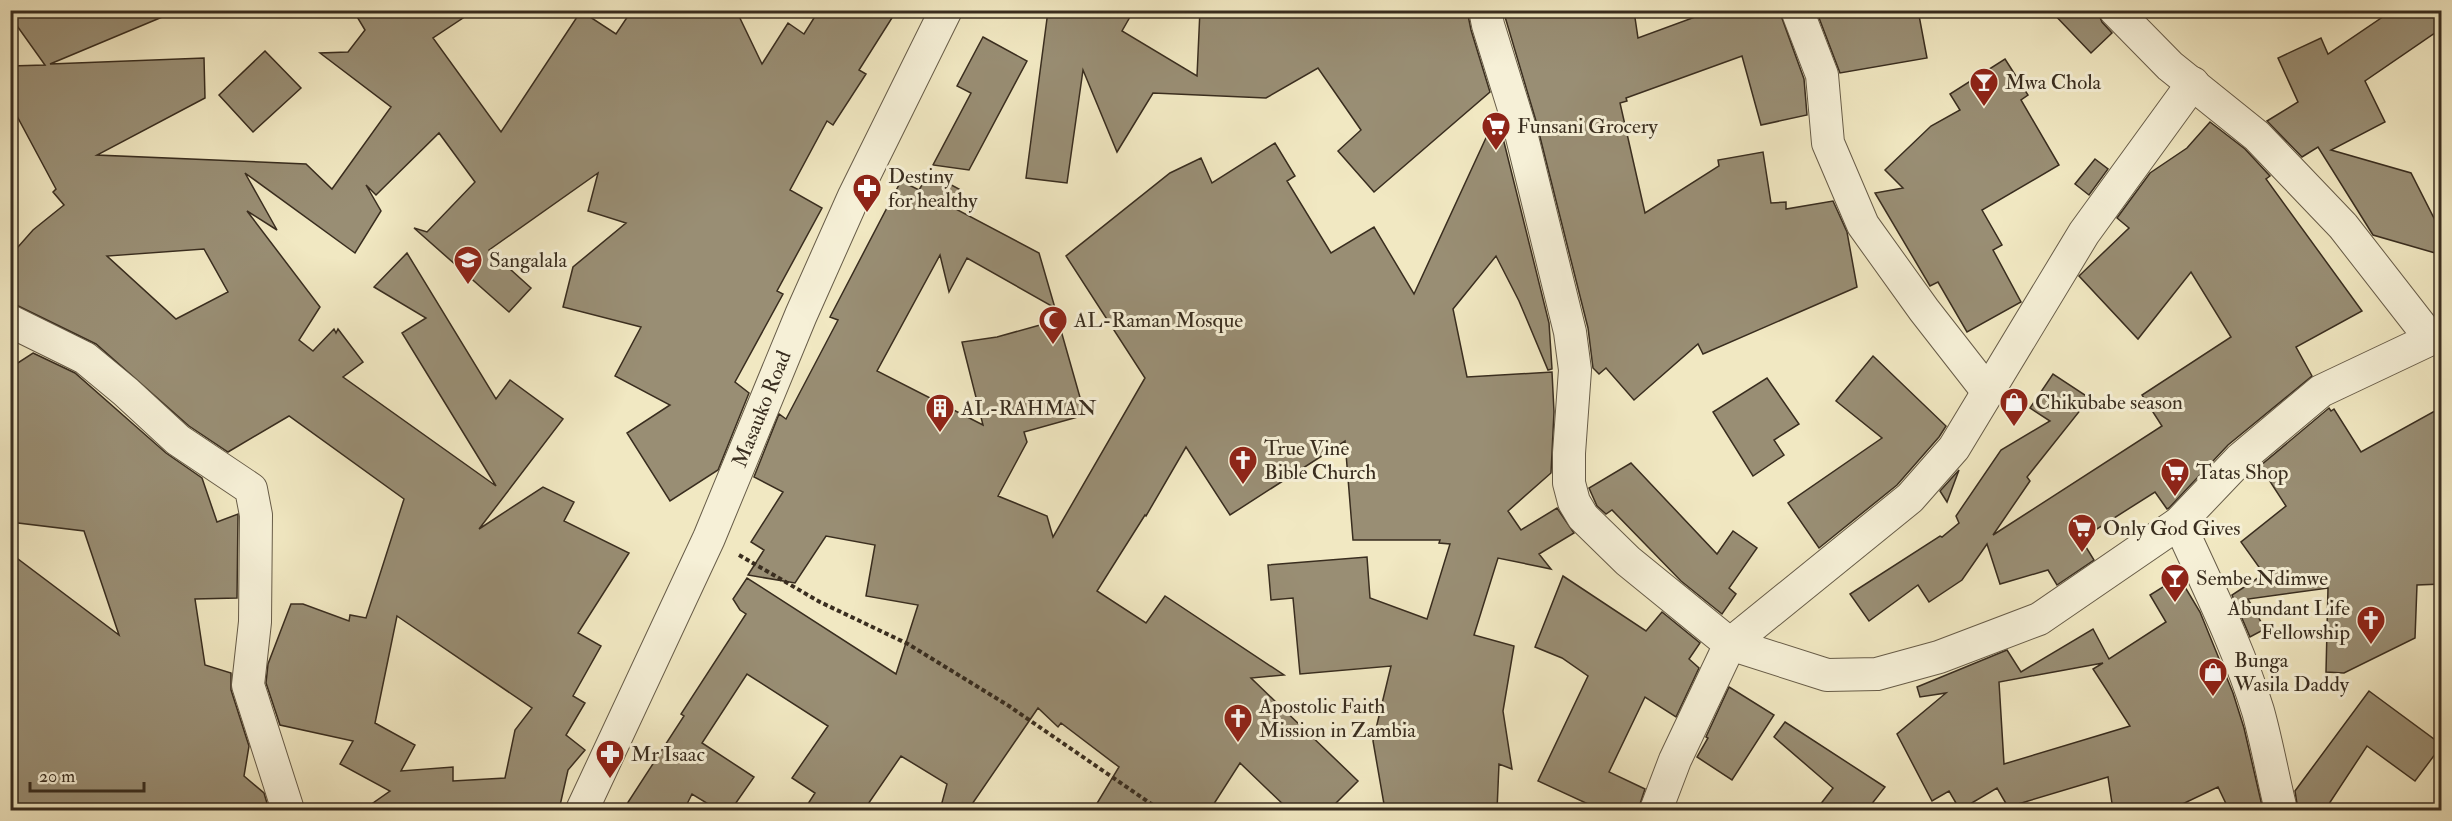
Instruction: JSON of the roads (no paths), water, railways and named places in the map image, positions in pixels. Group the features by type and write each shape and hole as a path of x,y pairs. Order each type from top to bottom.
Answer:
{"street":[{"name":"Masauko Road","path":"582,810 709,538 801,315 854,196 946,10"},
{"path":"1485,10 1519,125 1570,332 1575,370 1569,483 1574,502 1583,517 1628,561 1730,644 1827,675 1877,674 1939,657 2039,619 2179,523 2240,459 2322,391 2431,339 2343,226 2256,136 2170,66 2115,10"},
{"path":"1797,10 1822,75 1827,143 1863,225 1924,310 1988,392"},
{"path":"1656,810 1675,760 1730,644 1910,498 1954,448 2084,233 2193,83"},
{"path":"10,321 85,358 178,440 251,489 256,515 255,622 248,685 288,810"},
{"path":"2179,523 2216,603 2258,712 2281,810"}],"place":[{"name":"Mwa Chola","path":"1984,108"},
{"name":"Funsani Grocery","path":"1496,152"},
{"name":"Destiny for healthy","path":"867,214"},
{"name":"Sangalala","path":"468,286"},
{"name":"AL-Raman Mosque","path":"1053,346"},
{"name":"Chikubabe season","path":"2014,428"},
{"name":"AL-RAHMAN","path":"940,434"},
{"name":"True Vine Bible Church","path":"1243,486"},
{"name":"Tatas Shop","path":"2175,498"},
{"name":"Only God Gives","path":"2082,554"},
{"name":"Sembe Ndimwe","path":"2175,604"},
{"name":"Abundant Life Fellowship","path":"2371,646"},
{"name":"Bunga Wasila Daddy","path":"2213,698"},
{"name":"Apostolic Faith Mission in Zambia","path":"1238,744"},
{"name":"Mr Isaac","path":"610,780"}]}
